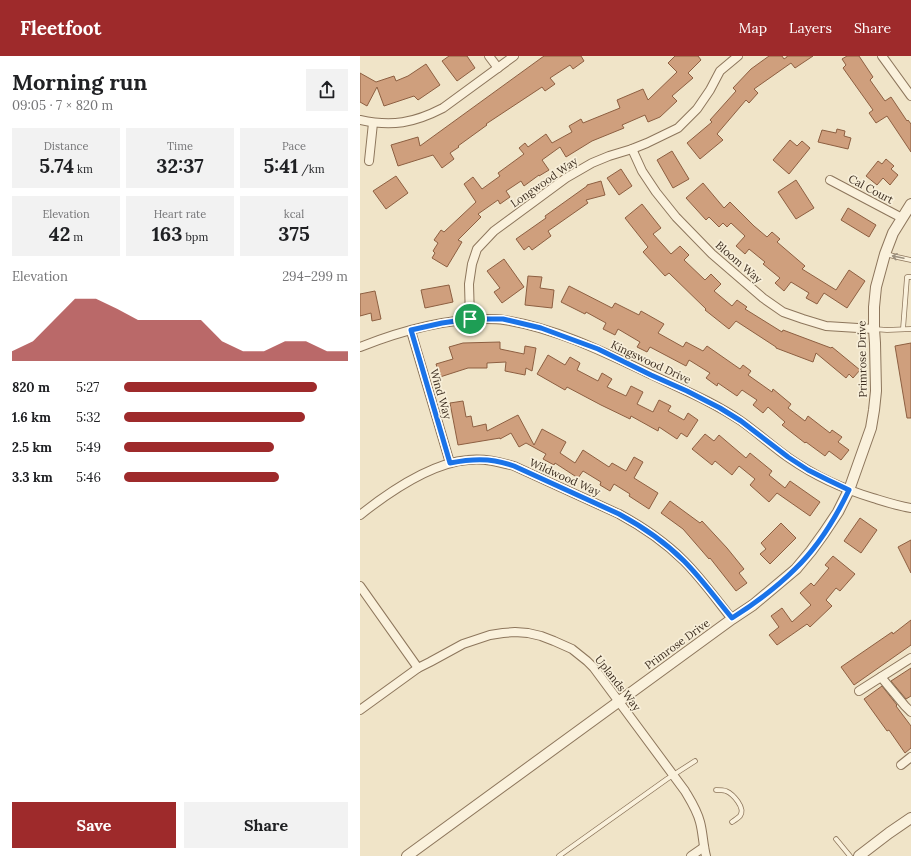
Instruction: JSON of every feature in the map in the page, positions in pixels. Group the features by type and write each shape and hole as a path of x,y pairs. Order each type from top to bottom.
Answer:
{"street":[{"path":"489,56 498,68"},
{"path":"360,120 373,123 402,123 430,115 443,108 514,56"},
{"name":"Longwood Way","path":"470,319 469,284 472,264 477,249 494,231 566,178 592,163 647,143 678,128 697,109 710,90 720,71 738,56"},
{"path":"882,56 911,96"},
{"path":"369,161 373,123"},
{"name":"Bloom Way","path":"632,149 642,171 656,192 676,217 712,254 763,298 783,312 826,326 874,329"},
{"name":"Cal Court","path":"830,180 902,218"},
{"name":"Primrose Drive","path":"407,856 732,618 753,605 796,568 811,551 838,512 849,490 871,428 876,391 874,307 876,287 892,233 911,204"},
{"name":"Kingswood Drive","path":"360,347 392,335 411,330 470,319 503,319 541,328 598,349 720,408 741,421 788,457 808,470 828,480 849,490 888,503 911,508"},
{"name":"Wind Way","path":"411,330 450,463"},
{"name":"Wildwood Way","path":"360,514 401,486 429,471 450,463 480,459 514,466 635,522 684,561 732,618"},
{"path":"360,586 418,668"},
{"name":"Uplands Way","path":"360,710 418,668 463,644 502,632 528,633 554,641 572,649 594,668 673,775 694,805 700,821 706,856"},
{"path":"859,691 911,658"},
{"path":"881,677 911,712"},
{"path":"901,765 911,757"},
{"path":"859,856 911,818"},
{"path":"691,856 704,847"}],"lane":[{"path":"885,254 911,260"},
{"path":"903,329 907,277 911,277"},
{"path":"874,329 911,329"},
{"path":"559,856 695,761"},
{"path":"716,790 725,790 733,795 742,808 740,816 732,822"},
{"path":"836,839 850,856"}],"building":[{"path":"449,56 467,56 475,68 457,81 442,61"},
{"path":"544,56 581,56 584,61 573,69 570,65 550,78 555,84 545,91 542,87 486,124 487,125 450,153 454,159 442,168 433,155 398,166 391,145 418,137 420,146"},
{"path":"675,56 698,56 701,60 688,73 693,78 672,96 677,101 660,117 648,122 645,115 622,125 624,128 592,141 566,157 560,147 542,160 549,170 524,186 521,181 506,191 510,197 500,204 498,200 478,214 481,217 458,240 462,242 447,267 432,258 435,253 433,251 438,243 434,240 441,230 444,232 476,202 464,184 473,177 482,189 500,176 498,173 524,154 519,148 525,143 528,147 546,134 552,143 572,132 569,126 581,119 583,123 620,108 617,100 643,89 648,100 677,72 668,63"},
{"path":"769,56 782,56 784,59 787,56 813,56 795,68 791,63 754,89 758,93 749,103 746,100 717,134 723,140 700,159 687,143 712,122 710,120 736,91 733,88 751,69"},
{"path":"847,56 859,56 873,77 870,80 885,101 891,97 907,121 908,120 911,124 911,152 887,116 876,123 869,113 873,110 843,68 846,65 842,59"},
{"path":"426,64 440,85 418,100 414,96 384,106 377,87 367,106 360,102 360,73 376,82 394,76 396,81 408,76"},
{"path":"837,129 845,131 844,136 851,138 848,149 818,142 822,130 836,133"},
{"path":"790,140 797,146 802,141 810,148 789,174 773,160"},
{"path":"672,151 689,179 673,188 657,160"},
{"path":"886,159 894,166 891,169 898,175 890,185 883,178 877,185 866,176 878,161 882,164"},
{"path":"621,169 632,186 619,195 607,178"},
{"path":"396,176 408,193 386,209 373,191"},
{"path":"796,180 814,208 796,219 778,192"},
{"path":"601,181 605,195 586,200 588,203 548,231 551,236 532,250 529,246 524,250 516,239 546,218 545,216 587,185"},
{"path":"703,183 724,208 730,202 767,237 772,232 780,239 777,242 805,266 802,269 836,290 849,270 865,281 847,308 824,293 817,304 806,298 809,293 791,282 784,291 775,283 780,278 763,264 765,262 749,249 745,254 736,246 745,236 731,223 727,227 723,223 719,227 709,217 706,220 686,198"},
{"path":"642,204 661,228 653,234 671,254 680,246 689,255 684,260 705,280 711,274 721,284 714,291 732,306 737,300 747,307 745,309 782,332 783,330 831,348 832,347 860,370 853,378 849,374 846,378 816,353 813,362 776,348 736,321 729,329 705,310 706,309 669,273 665,276 643,252 648,247 625,218"},
{"path":"848,208 876,225 869,237 841,220"},
{"path":"504,259 524,287 502,303 494,292 500,288 487,271"},
{"path":"528,276 542,277 540,288 554,290 552,308 525,305"},
{"path":"449,285 453,302 425,308 421,290"},
{"path":"569,286 612,308 615,303 639,315 641,311 664,324 658,333 683,347 686,342 703,351 707,346 740,369 743,365 751,371 748,375 772,392 773,389 791,404 788,408 805,421 808,416 830,433 832,430 842,437 838,442 849,450 841,460 829,451 825,456 782,425 785,422 768,407 763,413 753,405 757,400 742,390 737,396 718,383 717,386 706,378 710,373 689,360 686,366 650,347 647,352 637,347 640,342 618,329 615,335 603,329 606,323 586,312 585,314 561,302"},
{"path":"375,291 381,319 372,321 371,313 360,316 360,294"},
{"path":"500,342 500,349 524,354 525,346 536,348 532,371 526,368 525,375 505,371 506,362 487,363 487,368 468,368 440,377 436,364 453,359 449,347 463,343"},
{"path":"911,343 911,418 907,418 895,346"},
{"path":"548,355 565,365 570,357 580,363 577,370 598,381 602,373 612,379 607,387 626,396 631,386 643,392 637,404 653,412 659,400 671,406 668,411 684,420 688,413 698,420 687,437 681,433 677,439 659,427 658,431 631,416 630,419 567,387 565,390 537,374"},
{"path":"463,401 466,417 471,416 473,427 486,424 487,431 518,415 534,445 542,429 566,442 560,453 575,463 583,450 609,467 612,463 626,471 634,457 643,462 634,478 658,493 649,509 614,484 610,491 600,485 601,482 583,471 578,478 555,463 554,465 543,459 546,454 526,443 519,447 511,433 500,439 458,445 450,403"},
{"path":"705,434 714,441 719,435 746,458 750,453 772,471 769,475 785,488 790,481 820,502 810,516 777,493 769,502 750,485 755,479 739,466 732,475 715,461 712,465 692,449"},
{"path":"670,501 700,523 702,521 744,569 739,573 747,583 736,591 710,558 709,559 683,529 661,513"},
{"path":"860,518 877,530 861,553 844,541"},
{"path":"781,523 796,538 770,564 760,554 766,549 761,543"},
{"path":"911,540 911,573 898,547"},
{"path":"833,556 855,574 840,591 836,588 826,600 832,606 810,627 807,624 777,645 769,635 779,627 771,616 782,608 792,622 811,605 800,593 811,583 814,586 829,568 825,565"},
{"path":"911,620 911,645 854,685 841,667 892,632 893,634"},
{"path":"911,668 911,696 906,699 891,681"},
{"path":"882,686 911,726 911,748 905,753 864,699"}],"route":[{"path":"470,319 503,319 541,328 598,349 720,408 741,421 788,457 808,470 849,490 838,512 824,533 796,568 753,605 732,618 684,561 671,549 635,522 514,466 480,459 450,463 411,330 470,319"}]}
